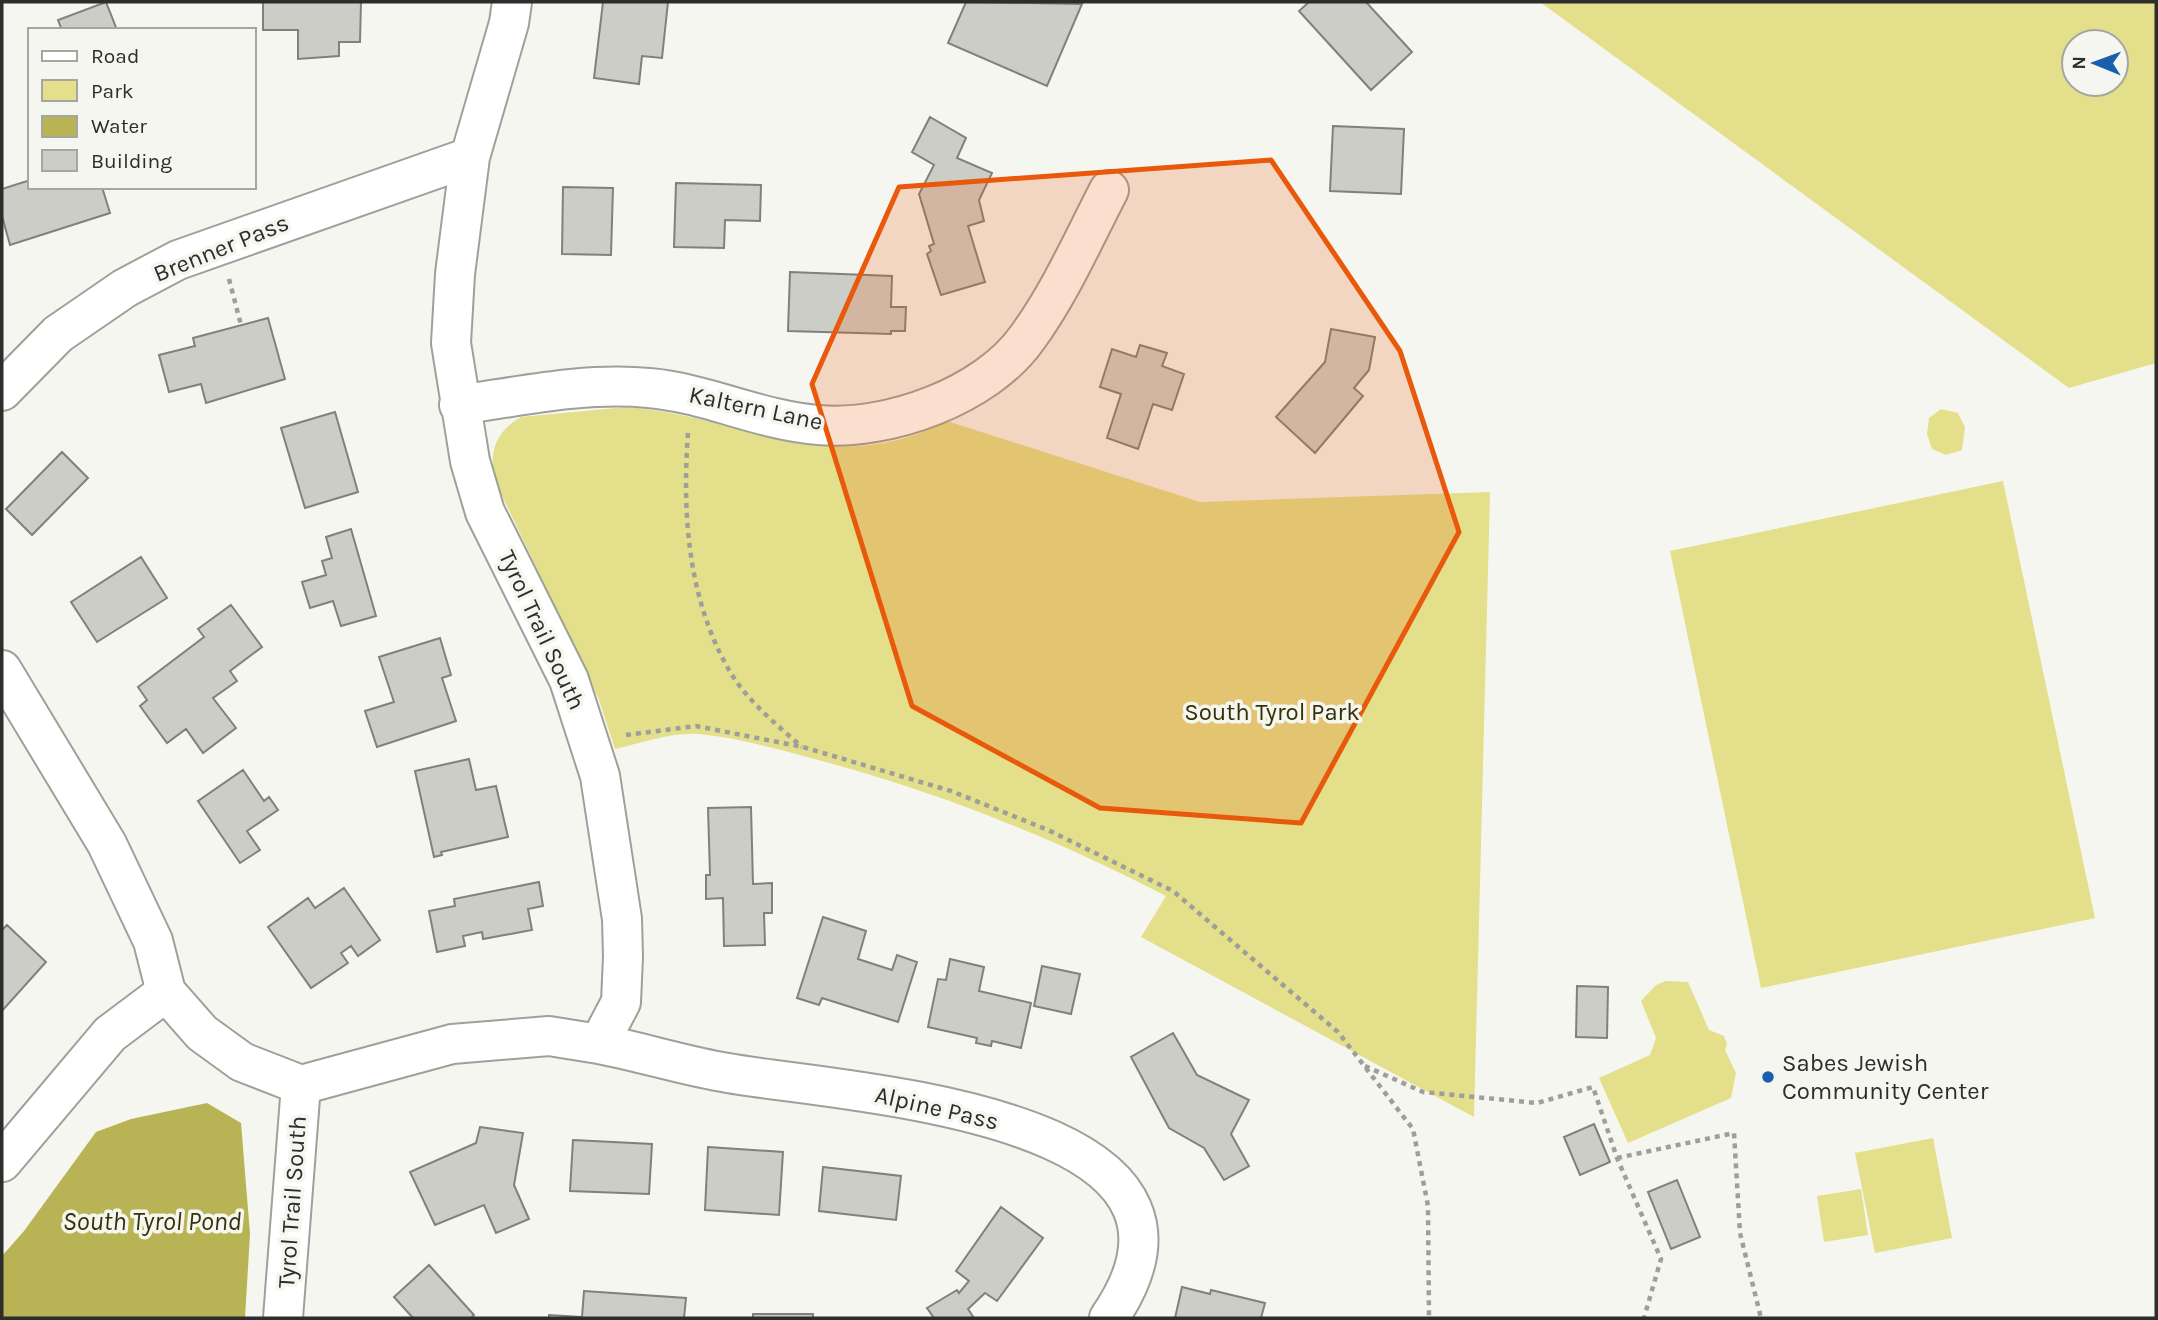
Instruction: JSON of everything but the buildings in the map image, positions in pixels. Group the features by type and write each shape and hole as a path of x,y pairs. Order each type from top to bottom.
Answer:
{"street":[{"name":"Tyrol Trail South","path":"2,670 107,844 153,941 166,992 202,1034 242,1062 301,1085 452,1044 549,1036 598,1044 621,1002 622,919 611,833 589,739 560,660 485,512 459,405 451,343 455,274 470,157 502,48 512,2"},
{"name":"Brenner Pass","path":"2,391 58,334 125,288 178,260 470,157"},
{"name":"Kaltern Lane","path":"459,405 559,390 646,387 691,393 742,409 819,425 881,423 932,406 986,376 1026,341 1055,295 1110,190"},
{"path":"2,1162 110,1034 166,992"},
{"name":"Alpine Pass","path":"598,1044 726,1073 925,1100 987,1116 1088,1159 1115,1179 1129,1203 1138,1232 1133,1272 1109,1318"},
{"name":"Tyrol Trail South","path":"283,1318 301,1085"}],"path":[{"path":"221,244 241,326"},
{"path":"691,393 686,457 689,555 706,624 730,672 763,713 803,747"},
{"path":"589,739 696,726 803,747 951,791 1048,830 1173,891 1338,1032 1413,1129 1428,1206 1429,1318"},
{"path":"1364,1066 1423,1092 1536,1102 1593,1087 1617,1158 1661,1259 1644,1318"},
{"path":"1617,1158 1734,1133 1740,1233 1761,1318"}],"highlighted area":[{"path":"1271,160 1400,351 1459,532 1301,823 1100,808 912,706 812,384 899,187"}],"green space":[{"path":"1540,2 2156,2 2156,363 2069,388"},
{"name":"South Tyrol Park","path":"627,407 670,413 826,446 864,446 905,438 947,421 1200,502 1490,492 1474,1117 1141,937 1166,896 1001,820 916,789 748,742 689,734 668,736 615,749 599,700 498,487 493,456 504,430 521,417"},
{"path":"1941,409 1958,413 1965,427 1962,450 1946,455 1932,449 1927,434 1929,418"},
{"path":"2003,481 2095,918 1761,988 1670,551"},
{"path":"1666,981 1688,982 1709,1030 1724,1036 1727,1044 1725,1050 1736,1073 1731,1098 1628,1143 1599,1078 1650,1055 1656,1038 1641,1001 1656,985"},
{"path":"1933,1138 1952,1238 1875,1253 1855,1153"},
{"path":"1861,1189 1868,1235 1824,1242 1817,1196"}],"water":[{"name":"South Tyrol Pond","path":"207,1103 241,1123 250,1234 245,1318 2,1318 2,1256 24,1231 96,1132 131,1119"}],"place":[{"name":"Sabes Jewish Community Center","path":"1768,1077"}]}
